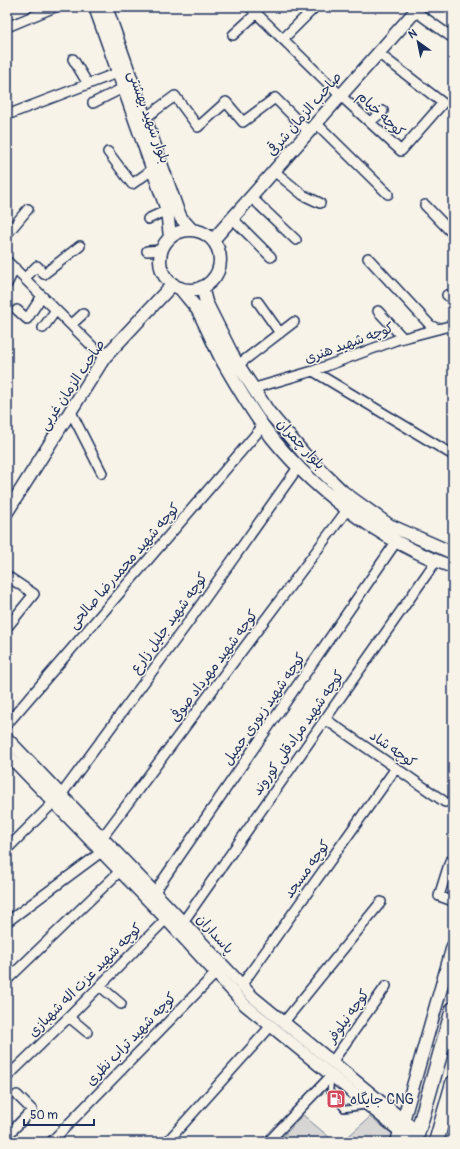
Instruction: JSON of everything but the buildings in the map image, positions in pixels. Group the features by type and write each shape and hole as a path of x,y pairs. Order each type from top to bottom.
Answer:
{"main road":[{"name":"بلوار شهید بهشتی","path":"95,7 166,210 170,237"},
{"name":"بلوار شهید بهشتی","path":"106,7 177,209 181,218 192,230"},
{"name":"صاحب الزمان شرقی","path":"213,240 417,9"},
{"path":"192,230 200,232 213,240 217,247 220,262 214,277 202,287 195,289 176,286 163,273 160,257 162,250 170,237 177,233 192,230"},
{"name":"بلوار چمران","path":"176,286 196,309 226,368 263,426 299,466 347,510 396,542 436,561 453,567"},
{"name":"صاحب الزمان غربی","path":"9,504 71,412 104,358 176,286"},
{"name":"بلوار چمران","path":"202,287 206,302 238,365 255,388 268,411 306,456 343,492 390,525 453,553"},
{"path":"400,1131 453,946"},
{"path":"415,1139 453,1009"},
{"path":"436,1142 453,1083"},
{"path":"451,1142 453,1134"}],"street":[{"path":"7,27 55,7"},
{"path":"283,39 315,7"},
{"path":"417,9 450,36"},
{"path":"233,35 254,10"},
{"name":"کوچه خیام","path":"254,10 341,96 401,152 443,103 378,53"},
{"path":"73,59 88,84"},
{"path":"7,115 117,73"},
{"path":"93,104 123,88"},
{"path":"145,118 175,96 198,127 226,102 243,122 274,98 312,127 388,194"},
{"path":"370,122 383,111"},
{"path":"108,152 132,184 152,170"},
{"path":"274,171 303,195 320,203"},
{"path":"251,197 296,240"},
{"path":"425,205 453,234"},
{"path":"7,234 28,209"},
{"path":"148,218 166,210"},
{"path":"232,218 271,257"},
{"path":"24,278 37,266 44,274 80,246"},
{"path":"147,251 162,250"},
{"path":"368,258 430,325 446,327 453,319"},
{"path":"7,261 104,358"},
{"path":"7,284 15,268"},
{"path":"17,310 27,319 42,296"},
{"path":"258,302 280,333"},
{"path":"43,328 56,310"},
{"path":"378,311 403,338"},
{"path":"71,325 83,314"},
{"path":"238,365 294,322"},
{"name":"کوچه شهید هنری","path":"255,388 313,371 403,338 446,327"},
{"path":"313,371 453,455"},
{"path":"71,412 102,473"},
{"name":"کوچه شهید محمدرضا صالحی","path":"7,724 263,426"},
{"name":"کوچه شهید جلیل زارع","path":"7,848 57,799 187,624 299,466"},
{"name":"کوچه شهید مهرداد صوفی","path":"102,838 347,510"},
{"name":"کوچه شهید زیوری جمیل","path":"154,893 396,542"},
{"name":"کوچه شهید مرادقلی کوروند","path":"183,922 436,561"},
{"path":"7,576 34,594 8,625"},
{"name":"کوچه شاد","path":"325,719 445,802"},
{"name":"پاسداران","path":"7,738 100,853 120,871 166,919 245,1005 368,1106 400,1131 415,1139"},
{"name":"پاسداران","path":"7,754 102,838 183,922 241,986 267,1011 284,1022 332,1062 400,1131"},
{"name":"کوچه مسجد","path":"241,986 396,768"},
{"path":"7,922 100,853"},
{"path":"452,862 439,896 453,901"},
{"path":"7,980 120,871"},
{"path":"284,1022 381,902"},
{"name":"کوچه شهید عزت اله شهبازی","path":"7,1076 69,1017 166,919"},
{"name":"کوچه شهید تراب نظری","path":"51,1142 215,974"},
{"path":"100,986 121,1004"},
{"name":"کوچه نیلوفر","path":"332,1062 386,986"},
{"path":"69,1017 87,1032"},
{"path":"167,1142 270,1027"},
{"path":"268,1142 331,1076"},
{"path":"7,1136 32,1110 17,1095"}],"lane":[{"path":"331,1076 330,1091 344,1109 368,1106"}],"shaded area":[{"path":"303,1115 335,1142 278,1142"},
{"path":"370,1117 395,1136 393,1142 342,1142"}],"place":[{"name":"جایگاه CNG","path":"336,1099"}]}
